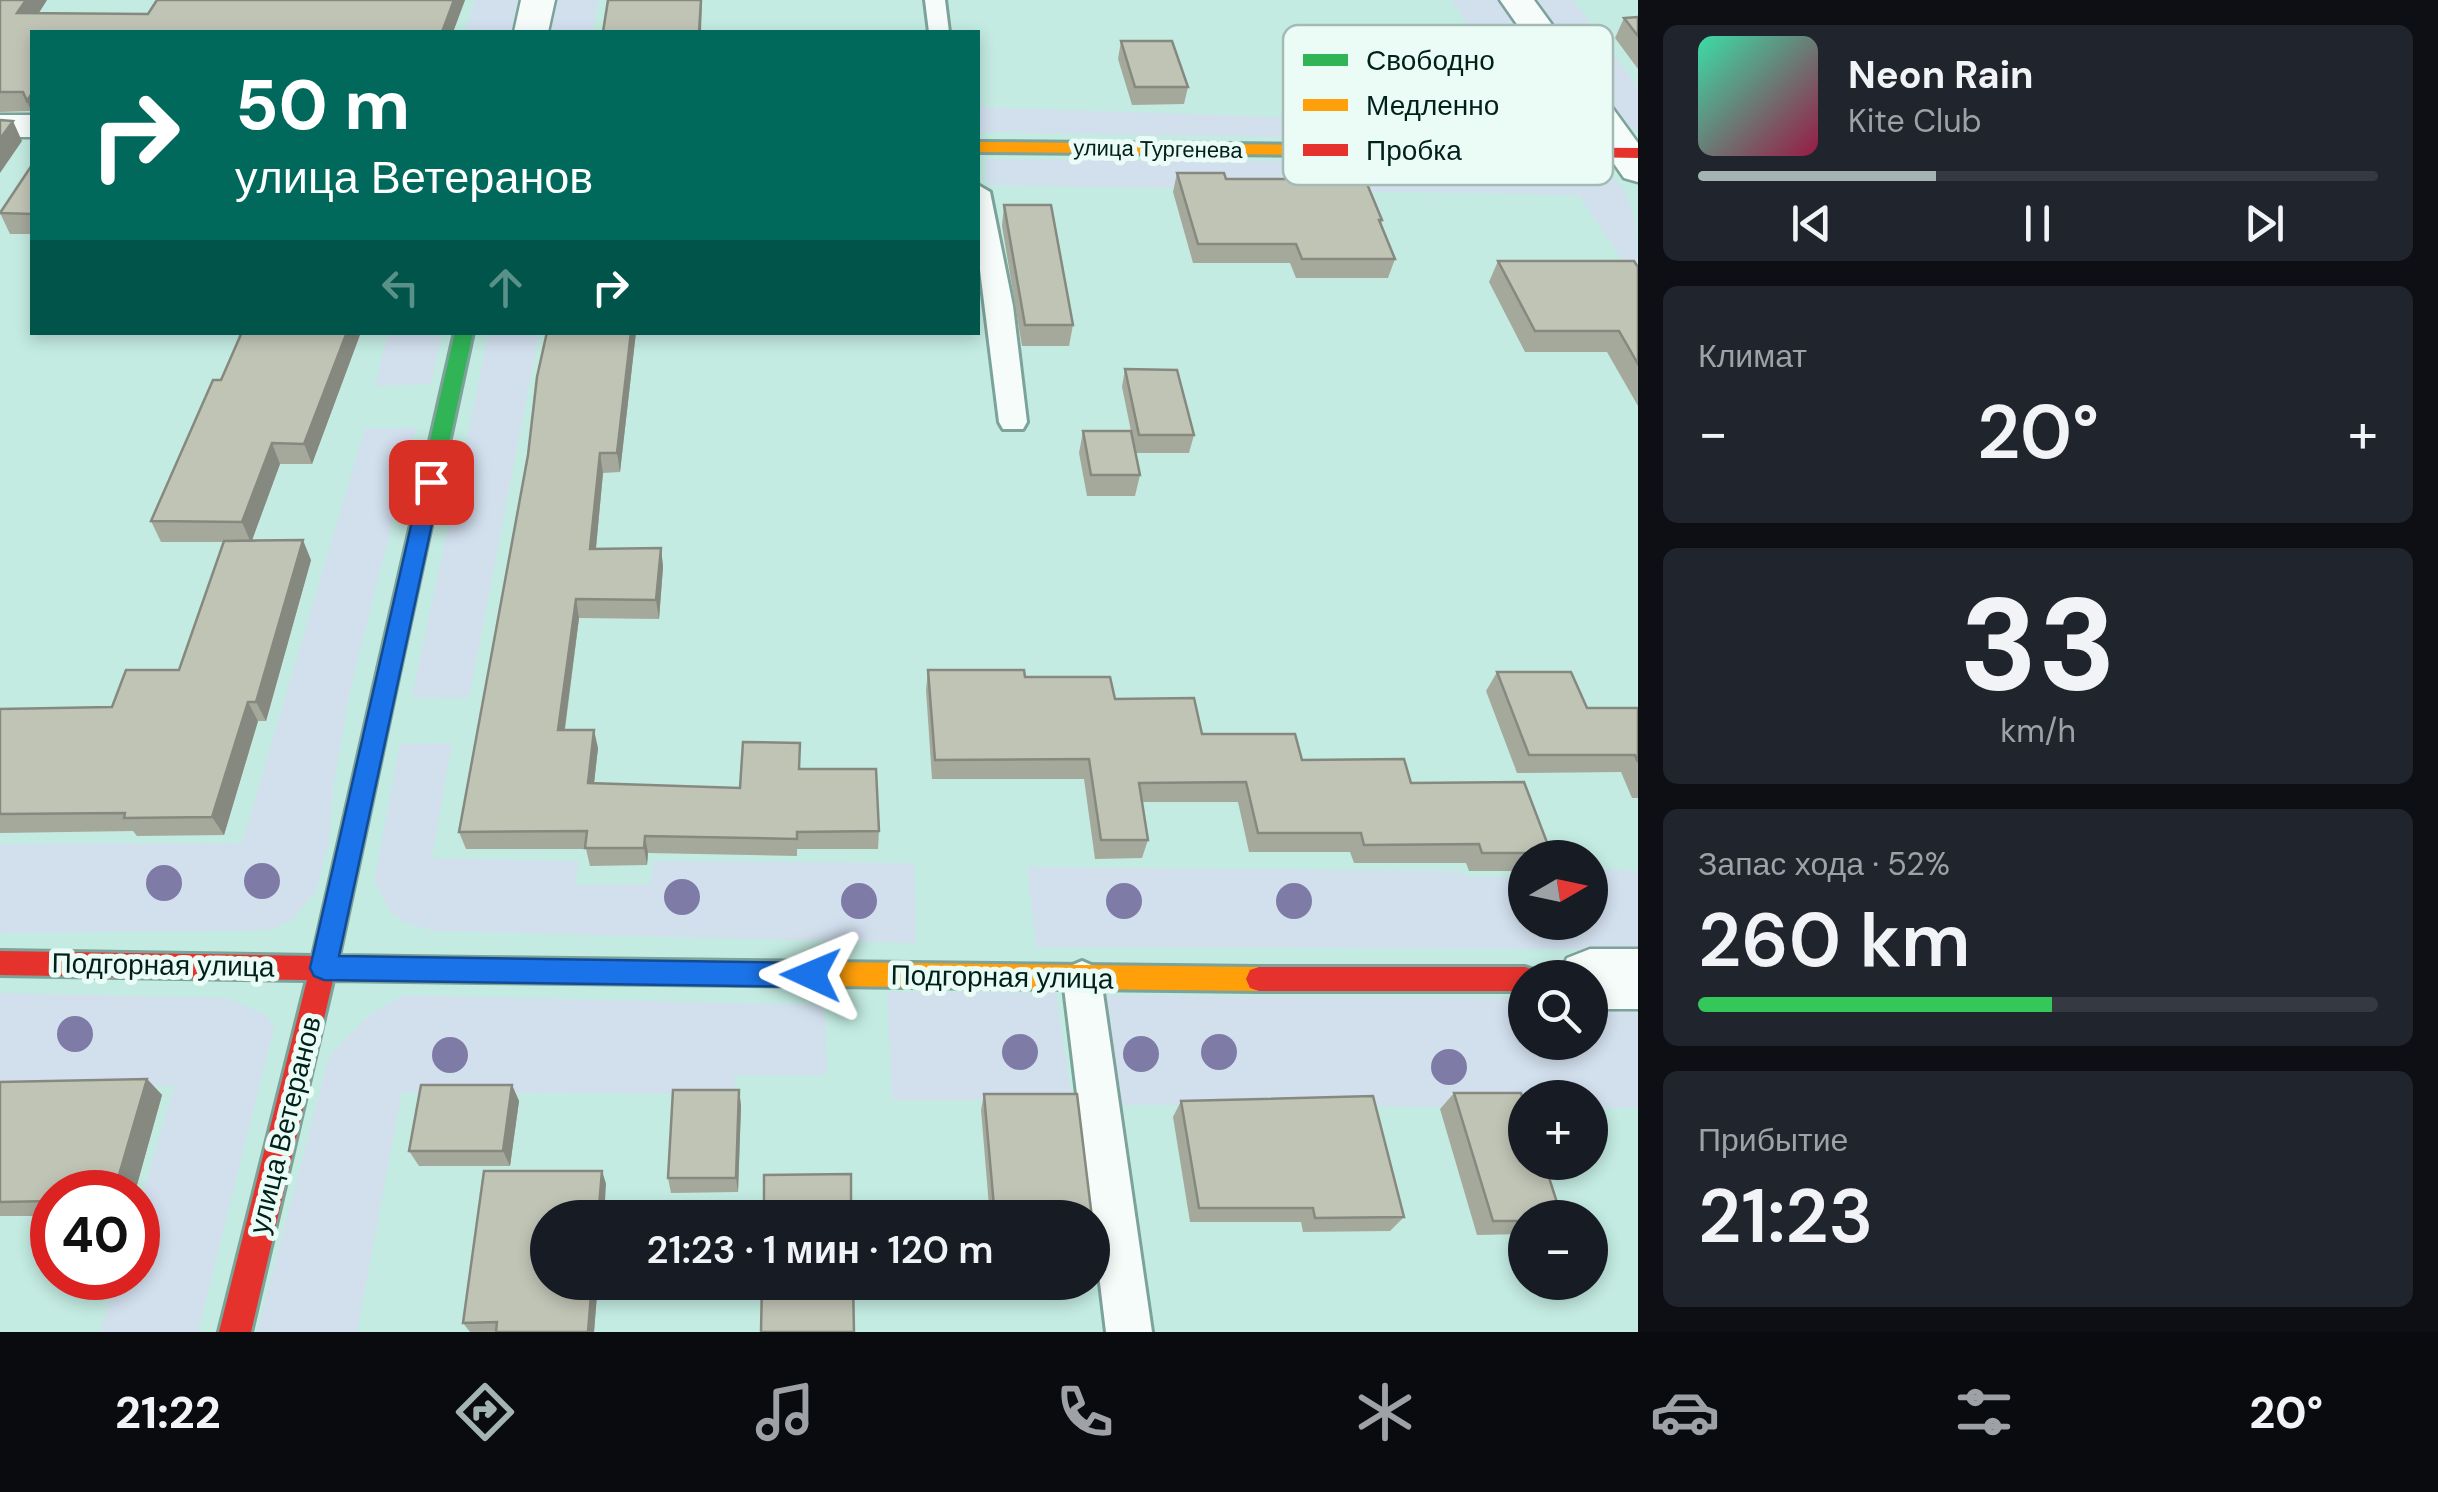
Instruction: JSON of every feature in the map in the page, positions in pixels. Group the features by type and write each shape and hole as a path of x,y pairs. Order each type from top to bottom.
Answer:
{"street":[{"path":"531,30 538,0"},
{"path":"1517,0 1535,25"},
{"path":"0,126 30,126"},
{"path":"1613,130 1634,159"},
{"name":"улица Тургенева","path":"980,147 1283,153"},
{"name":"улица Ветеранов","path":"235,1332 324,968 463,335"},
{"name":"Подгорная улица","path":"0,963 1082,979 1508,978"},
{"path":"1608,978 1638,978"}],"lane":[{"path":"935,0 938,30"},
{"path":"980,202 1000,306 1012,422"},
{"path":"1082,979 1128,1332"}],"shaded area":[{"path":"475,0 518,0 511,30 466,30"},
{"path":"556,0 598,0 593,30 549,30"},
{"path":"1452,0 1500,0 1517,25 1468,25"},
{"path":"1531,0 1573,0 1592,25 1550,25"},
{"path":"1613,54 1638,87 1638,132 1624,124 1613,109"},
{"path":"980,107 1283,117 1283,137 980,132"},
{"path":"986,159 1283,161 1283,185 1613,185 1613,178 1632,209 1638,284 1579,195 986,185"},
{"path":"388,335 442,335 431,384 375,386"},
{"path":"489,335 539,335 469,698 412,697"},
{"path":"365,428 416,428 351,686 333,788 329,842 316,891 292,919 272,930 0,933 0,844 242,843"},
{"path":"452,743 432,858 578,861 576,885 650,884 654,861 914,863 916,943 435,931 405,923 390,911 374,881 400,744"},
{"path":"1027,867 1458,871 1470,877 1508,877 1508,940 1608,940 1608,870 1638,871 1638,949 1036,947"},
{"path":"887,992 1056,993 1072,1100 892,1100"},
{"path":"0,993 227,998 266,1015 274,1027 198,1332 100,1332 110,1300 160,1300 160,1170 149,1170 174,1086 0,1083"},
{"path":"406,995 820,1005 825,1015 827,1075 735,1075 734,1094 402,1092 357,1332 257,1332 329,1057 364,1021"},
{"path":"1103,995 1508,998 1508,1060 1608,1060 1608,999 1638,999 1638,1108 1608,1108 1608,1080 1508,1080 1508,1107 1119,1105"}],"building":[{"path":"0,0 26,0 17,13 148,14 157,0 454,0 443,30 30,30 30,96 27,101 23,92 0,92"},
{"path":"608,0 701,0 699,30 603,30"},
{"path":"1638,17 1638,36 1624,18"},
{"path":"1121,41 1172,41 1188,87 1135,87"},
{"path":"0,120 13,121 0,139"},
{"path":"30,168 30,214 0,213"},
{"path":"1177,173 1224,173 1226,179 1283,179 1283,185 1367,185 1395,259 1302,259 1296,244 1198,244"},
{"path":"1004,205 1051,205 1073,325 1025,325"},
{"path":"1498,261 1634,261 1638,267 1638,364 1619,331 1535,331"},
{"path":"241,335 346,335 304,444 272,443 242,522 151,521 213,380 221,380"},
{"path":"546,335 631,335 617,453 600,453 590,549 661,548 656,600 576,599 558,730 594,730 588,783 740,788 743,742 800,743 799,769 876,769 879,831 797,832 797,839 645,836 644,848 585,848 587,831 459,832 528,455"},
{"path":"1125,369 1177,370 1194,435 1139,435"},
{"path":"1083,431 1131,431 1140,475 1091,475"},
{"path":"303,540 256,702 248,702 212,817 0,814 0,709 112,707 126,670 179,670 224,541"},
{"path":"928,670 1024,670 1025,677 1110,677 1115,699 1194,698 1202,734 1295,734 1302,760 1404,759 1411,783 1524,782 1546,840 1508,840 1508,853 1482,853 1479,844 1364,845 1361,833 1258,833 1246,782 1139,783 1148,840 1101,840 1089,759 935,760"},
{"path":"1497,672 1571,672 1587,708 1638,708 1638,762 1635,755 1529,755"},
{"path":"147,1079 120,1170 30,1170 30,1201 0,1202 0,1082"},
{"path":"421,1085 512,1085 503,1151 409,1151"},
{"path":"673,1090 739,1090 736,1178 668,1178"},
{"path":"1454,1093 1508,1093 1508,1180 1550,1180 1556,1200 1508,1200 1508,1221 1493,1221"},
{"path":"984,1094 1077,1094 1090,1200 993,1200"},
{"path":"1373,1096 1404,1217 1315,1218 1313,1208 1199,1208 1181,1101"},
{"path":"484,1171 602,1171 600,1200 530,1200 530,1300 591,1300 588,1332 496,1332 497,1322 463,1323"},
{"path":"851,1174 851,1200 764,1200 764,1175"},
{"path":"762,1300 853,1300 854,1332 761,1332"}],"traffic: fast":[{"path":"389,669 463,335"}],"traffic: slow":[{"path":"980,147 1283,150"},
{"path":"479,970 1259,979"}],"traffic: jam":[{"path":"1613,153 1638,153"},
{"path":"235,1332 323,968 389,669"},
{"path":"0,963 479,970"},
{"path":"1259,979 1508,979"}],"route":[{"path":"431,482 324,968 811,975"}]}
